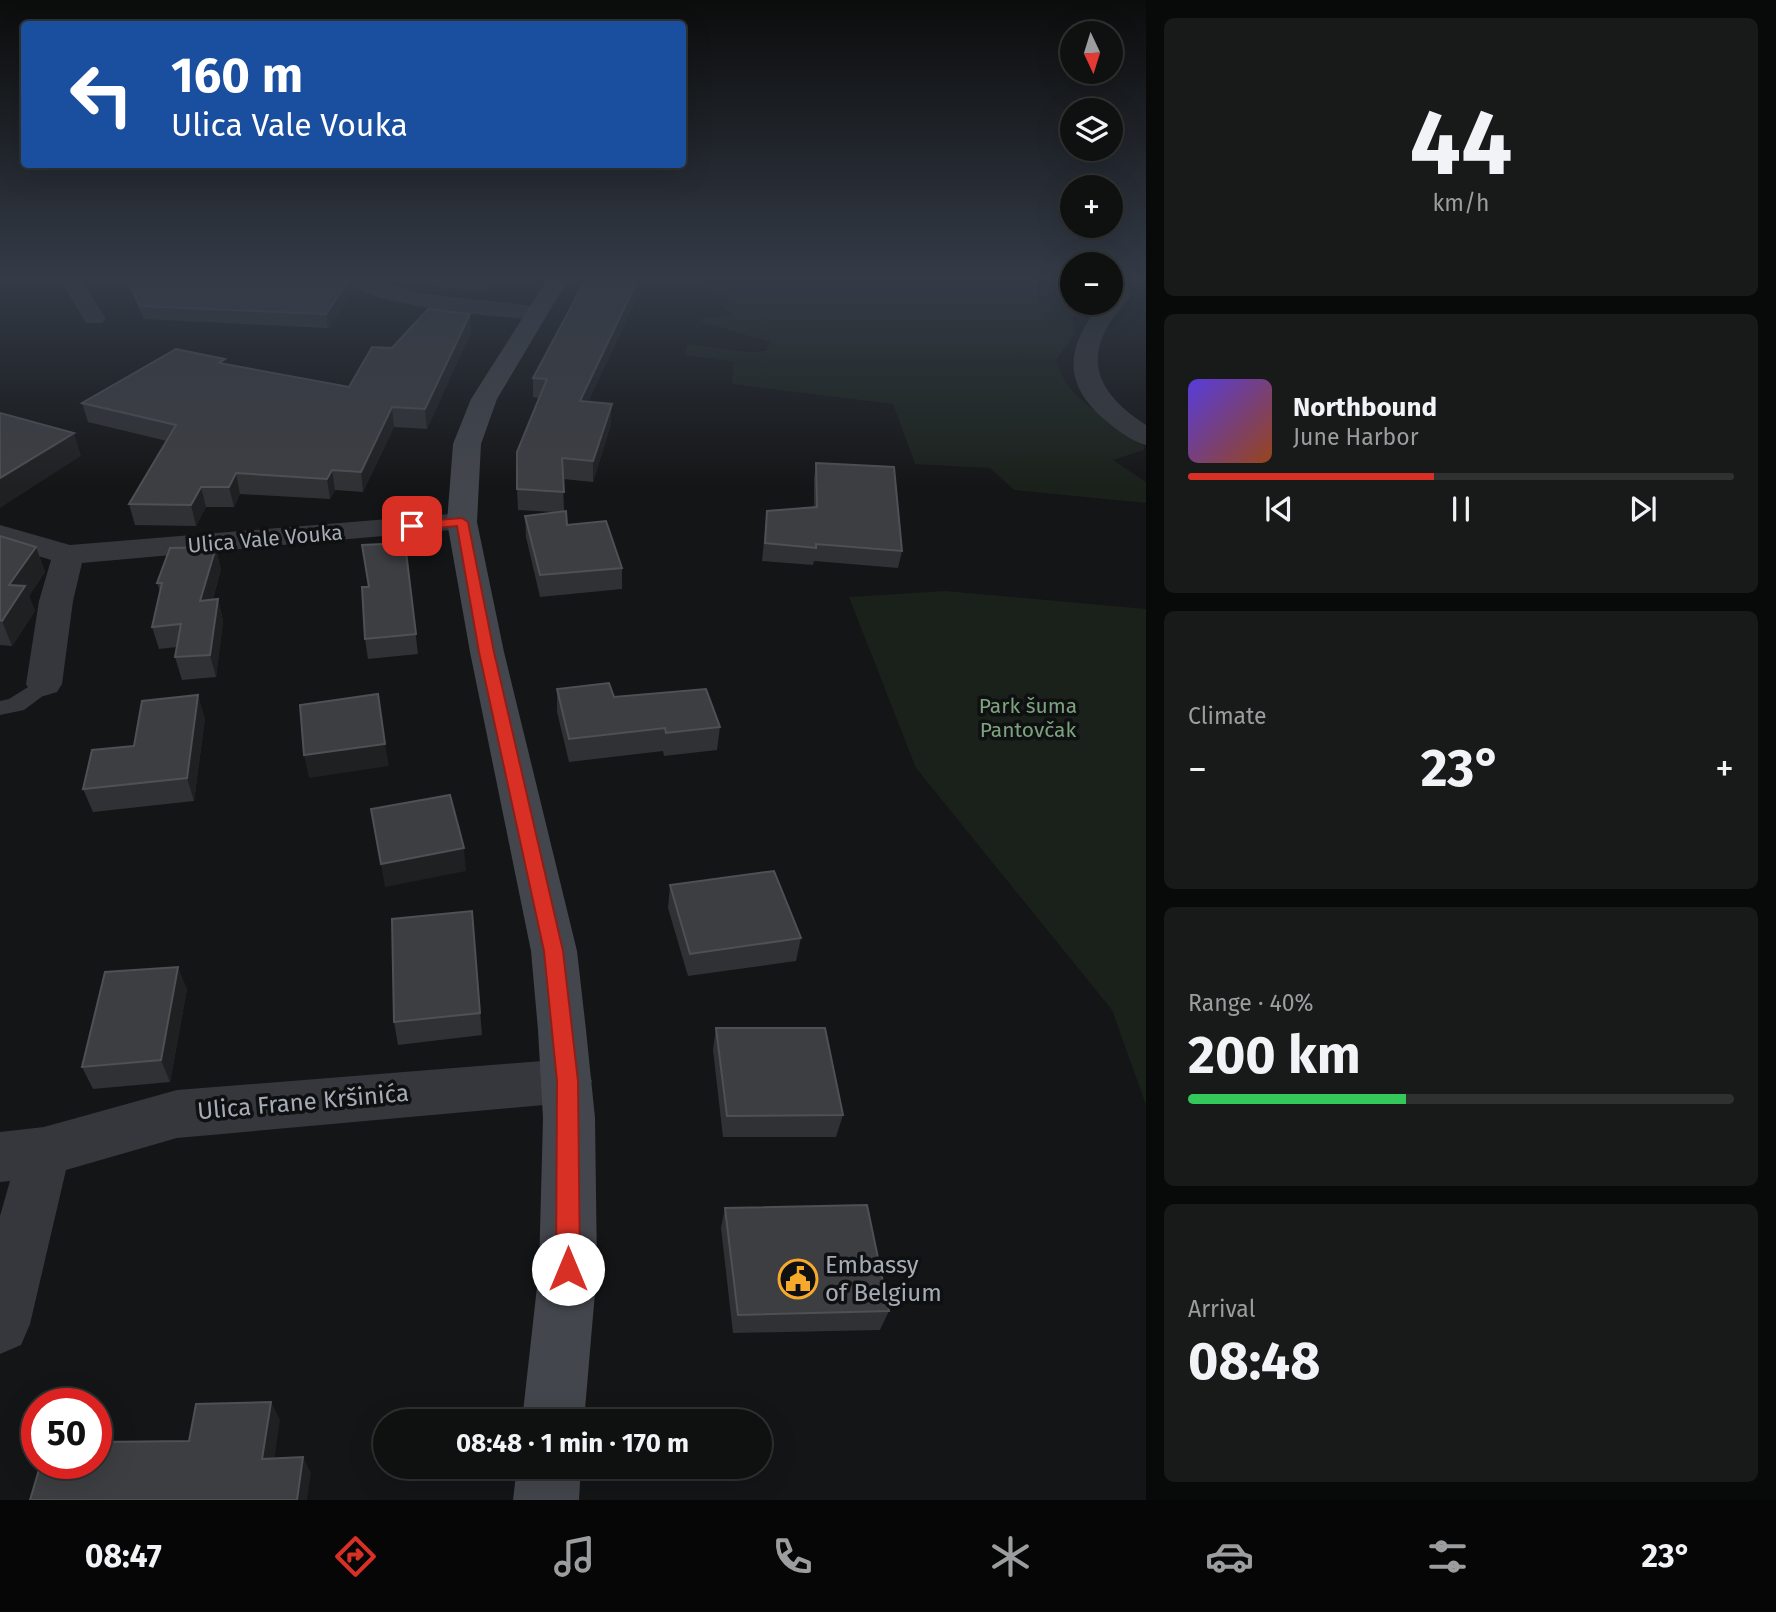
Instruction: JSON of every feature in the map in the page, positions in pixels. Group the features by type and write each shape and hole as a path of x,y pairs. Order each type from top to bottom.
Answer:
{"main road":[{"path":"513,348 484,398 467,444 462,522 487,652 554,951 568,1081 568,1269 554,1409"},
{"path":"546,1500 548,1479"}],"street":[{"path":"1089,348 1084,368 1090,391 1112,415 1146,437"},
{"name":"Ulica Vale Vouka","path":"0,534 68,555 462,522"},
{"path":"44,684 57,601 68,555"},
{"name":"Ulica Frane Kršinića","path":"0,1324 22,1155 177,1114 568,1081"}],"lane":[{"path":"0,708 16,705 44,684"}],"green space":[{"path":"687,348 766,351 767,348 1064,348 1056,360 1071,389 1081,400 1145,446 1144,450 1113,460 1146,482 1146,503 1014,490 990,468 915,464 893,404 732,384 734,362 684,355"},
{"name":"Park šuma Pantovčak","path":"945,591 1146,609 1146,1105 1112,1010 916,768 849,597"}],"building":[{"path":"371,348 454,348 425,409 392,407 361,472 332,470 327,479 236,473 229,487 201,487 191,505 129,504 176,425 82,403 176,349 225,359 219,363 349,387"},
{"path":"549,348 605,348 580,401 612,404 593,461 562,458 564,492 517,489 517,452 547,379 533,378"},
{"path":"0,413 74,433 0,478"},
{"path":"816,463 894,467 902,551 765,543 767,511 817,507"},
{"path":"566,511 567,525 606,521 622,568 540,575 525,516"},
{"path":"0,536 36,547 9,585 25,586 2,621 0,620"},
{"path":"405,543 416,634 365,639 362,587 369,587 362,545"},
{"path":"216,547 200,601 218,599 210,655 175,657 181,624 152,627 162,583 157,583 170,548"},
{"path":"609,683 614,697 706,689 720,727 666,733 665,728 569,739 557,689"},
{"path":"378,694 385,744 304,755 300,705"},
{"path":"198,695 187,778 83,789 92,750 134,746 142,701"},
{"path":"450,795 464,848 381,864 371,809"},
{"path":"774,871 801,938 690,954 670,885"},
{"path":"472,911 480,1013 394,1022 392,919"},
{"path":"178,967 161,1060 82,1067 105,972"},
{"path":"716,1028 825,1028 843,1115 727,1116"},
{"name":"Embassy of Belgium","path":"867,1205 889,1311 738,1315 725,1208"},
{"path":"271,1402 262,1459 303,1457 297,1500 30,1500 36,1479 112,1479 112,1442 189,1441 196,1404"}],"place":[{"name":"Embassy of Belgium","path":"798,1279"}],"route":[{"path":"412,526 462,522 487,652 554,951 568,1081 568,1269"}]}
